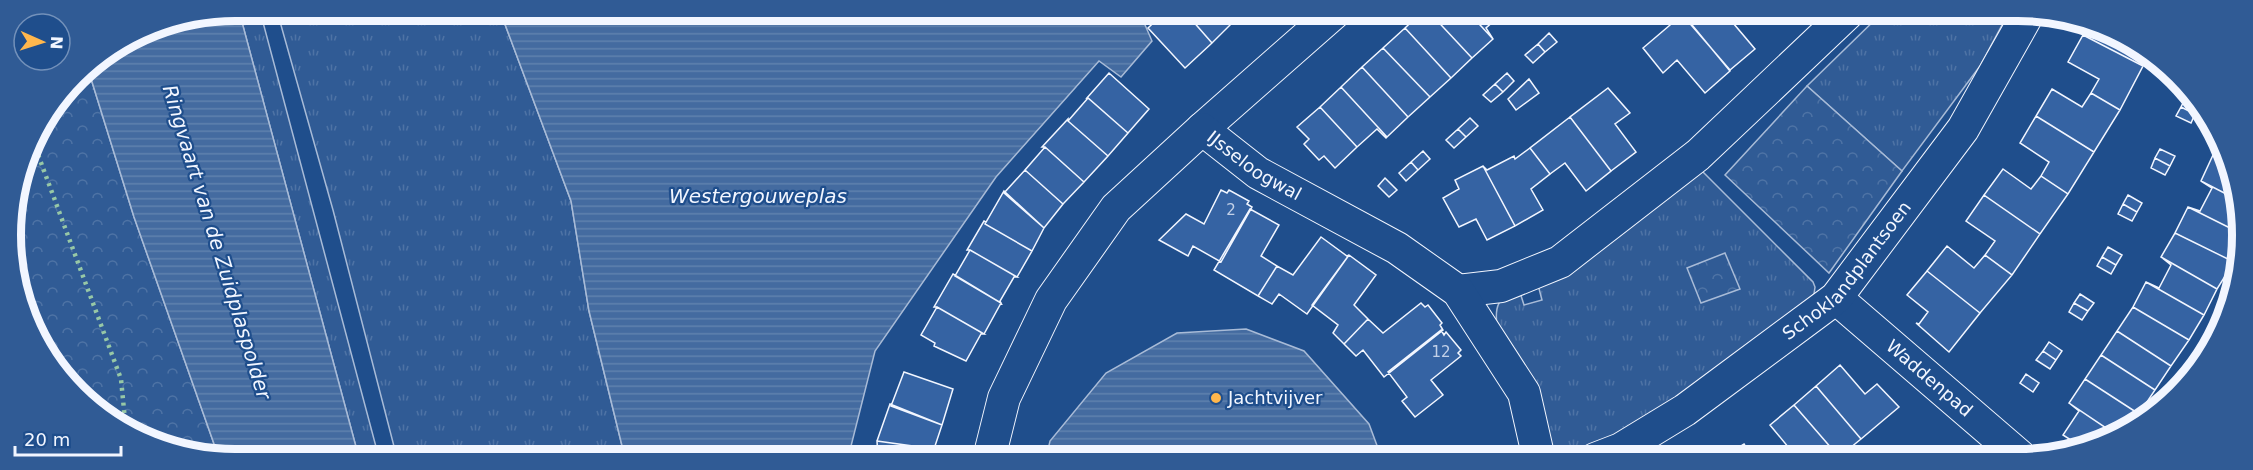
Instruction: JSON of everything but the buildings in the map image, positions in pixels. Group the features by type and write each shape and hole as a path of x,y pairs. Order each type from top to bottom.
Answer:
{"street":[{"path":"1202,129 1325,21"},
{"path":"1458,291 1501,286 1560,262 1698,155 1839,21"},
{"name":"Schoklandplantsoen","path":"1622,449 1685,410 1836,298 1963,129 2024,21"},
{"name":"IJsseloogwal","path":"991,449 1004,398 1050,300 1116,208 1202,129 1258,173 1397,248 1458,291 1524,393 1537,449"},
{"name":"Waddenpad","path":"1836,298 2011,449"}],"green space":[{"path":"242,21 263,21 377,449 357,449"},
{"path":"280,21 504,21 571,201 589,311 623,449 395,449 333,210"},
{"path":"1874,21 2004,21 1980,66 1902,171 1807,86"},
{"path":"91,77 134,217 216,448 180,442 153,433 105,405 74,376 57,354 32,304 21,249 21,221 28,180 37,153 57,116"},
{"path":"1807,86 1902,171 1829,273 1725,175"},
{"path":"1702,171 1813,282 1815,287 1814,294 1734,363 1593,449 1559,449 1552,446 1497,326 1496,312 1500,302 1518,286 1524,305 1542,300 1537,281"},
{"path":"1725,253 1740,289 1701,303 1687,268"}],"water":[{"name":"Ringvaart van de Zuidplaspolder","path":"242,21 357,449 216,448 134,217 91,77 116,57 166,32 193,25"},
{"name":"Westergouweplas","path":"504,21 1143,21 1152,41 1121,77 1099,61 996,177 875,351 850,449 623,449 589,311 571,201"},
{"name":"Jachtvijver","path":"1246,329 1304,351 1369,424 1378,449 1048,449 1050,441 1106,373 1177,333"}],"hedge":[{"path":"37,152 121,379 125,418"}],"place":[{"name":"Jachtvijver","path":"1216,398"}]}
